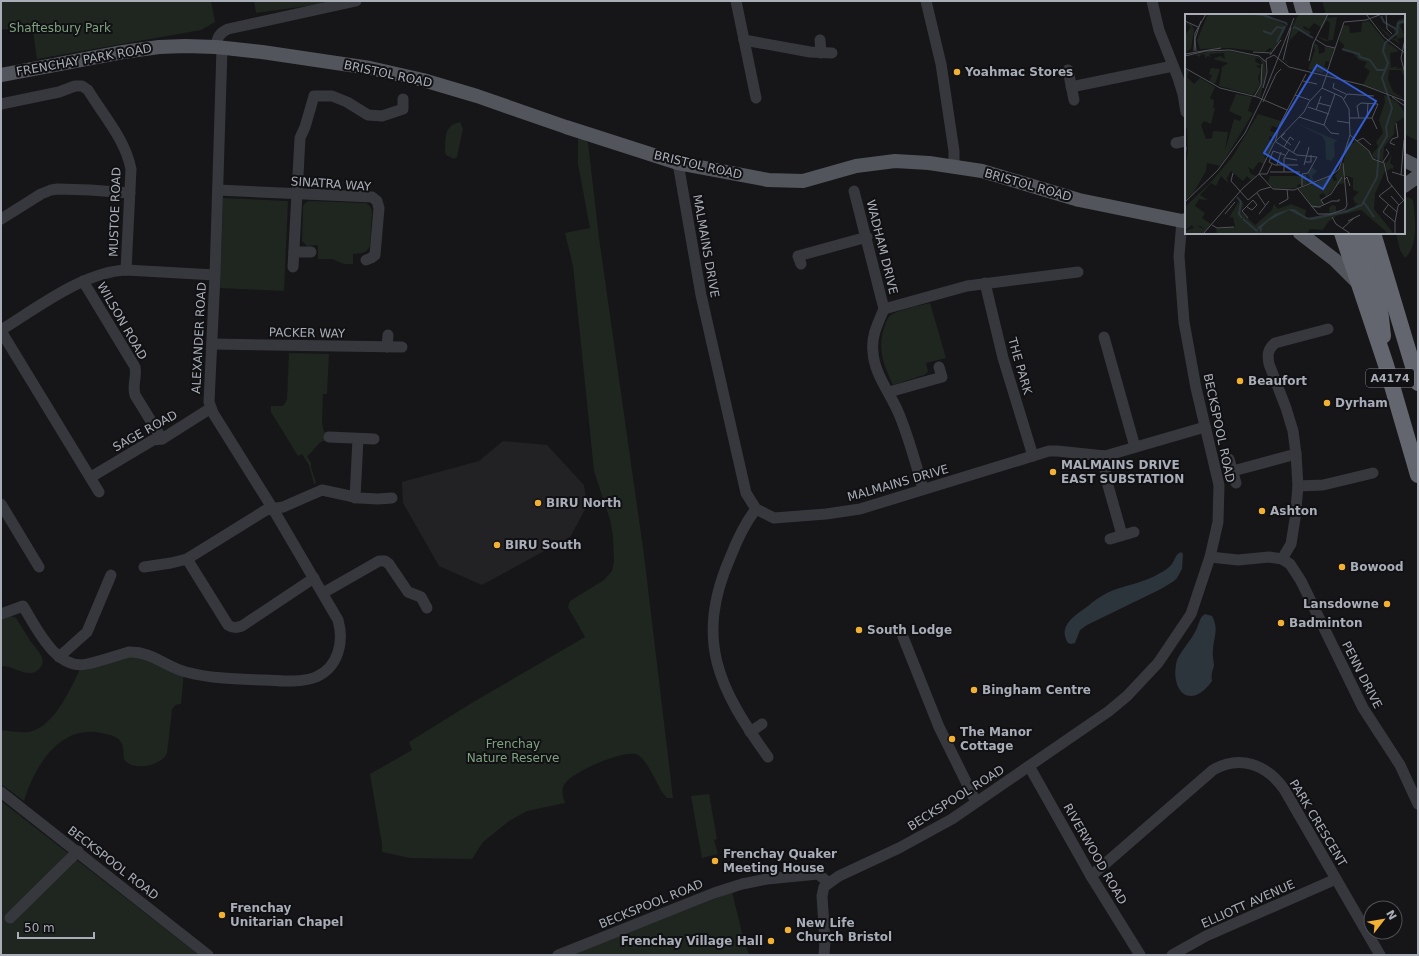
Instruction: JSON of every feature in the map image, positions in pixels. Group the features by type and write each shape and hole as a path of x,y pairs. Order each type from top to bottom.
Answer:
{"highway":[{"path":"1277,1 1281,14"},
{"path":"1301,1 1305,14"},
{"name":"A4174","path":"1342,234 1386,365 1418,475"},
{"name":"A4174","path":"1357,234 1380,310 1386,365"},
{"name":"A4174","path":"1373,234 1418,383"}],"main road":[{"name":"FRENCHAY PARK ROAD","path":"1,75 140,49 185,46 219,48"},
{"name":"BRISTOL ROAD","path":"219,48 262,52 370,68 423,80 477,96 566,128 678,163 768,180 803,181 856,166 895,161 929,163 982,171 1079,200 1184,220"},
{"path":"1405,161 1418,168"},
{"path":"1405,168 1418,168"},
{"path":"1405,180 1418,174"},
{"path":"1405,185 1418,174"},
{"path":"1301,234 1335,260 1358,283"}],"street":[{"path":"219,48 218,37 228,29 356,1"},
{"path":"736,1 756,98"},
{"path":"926,1 941,64 954,151 954,166"},
{"path":"1152,1 1159,30 1178,78 1185,106"},
{"path":"744,40 827,53 820,40"},
{"name":"ALEXANDER ROAD","path":"59,657 76,665 87,664 117,655 136,652 152,656 176,669 200,676 226,679 275,681 312,678 323,673 336,657 340,646 341,630 338,620 273,509 211,408 209,396 218,190 219,48"},
{"path":"1071,87 1173,66"},
{"path":"1068,70 1074,100"},
{"name":"MUSTOE ROAD","path":"1,104 58,92 75,86 82,86 87,89 118,136 128,155 131,169 126,270"},
{"path":"293,267 300,138 314,96 332,96 347,102 368,115 382,116 403,109 403,99"},
{"name":"MALMAINS DRIVE","path":"678,163 703,302 746,493 756,510 774,518 826,514 860,509 1055,450 1103,456 1205,427"},
{"path":"1,219 45,191 58,189 130,193"},
{"name":"SINATRA WAY","path":"218,190 372,197 377,201 379,208 374,255 366,260"},
{"name":"WADHAM DRIVE","path":"854,191 867,237 884,309 875,331 872,353 876,367 902,422 924,489"},
{"name":"BECKSPOOL ROAD","path":"558,955 714,893 742,884 767,879 818,874 828,883 839,876 899,848 952,819 1109,711 1127,696 1158,663 1191,614 1210,557 1218,522 1219,485 1196,388 1184,322 1179,256 1184,220"},
{"path":"801,264 798,256 867,237"},
{"path":"294,252 311,252"},
{"path":"99,492 1,330 83,281 115,270 215,275"},
{"path":"884,309 960,288 985,283 1078,272"},
{"name":"WILSON ROAD","path":"83,281 134,367 137,375 133,387 135,395 162,439"},
{"name":"THE PARK","path":"985,283 1005,364 1033,456"},
{"path":"1210,557 1238,560 1269,557 1282,559 1292,544 1298,486 1293,431 1267,356 1270,348 1275,343 1328,328"},
{"path":"387,347 388,335"},
{"path":"1104,337 1135,447"},
{"name":"PACKER WAY","path":"212,344 402,347"},
{"path":"889,392 942,377 939,367"},
{"name":"SAGE ROAD","path":"91,477 153,440 162,439 211,408"},
{"path":"329,437 374,439"},
{"path":"355,498 358,439"},
{"path":"1233,471 1296,454"},
{"path":"1103,456 1107,482 1122,535"},
{"path":"1229,459 1236,484"},
{"path":"1298,486 1323,485 1373,473"},
{"path":"144,567 187,559 266,510 283,507 322,490 355,498 392,498"},
{"path":"1,504 39,567"},
{"path":"756,510 745,523 721,578 715,600 713,624 714,648 720,673 733,704 750,732 768,757"},
{"path":"1110,539 1134,532"},
{"path":"187,559 228,624 231,627 236,628 242,626 314,578"},
{"name":"PENN DRIVE","path":"1282,559 1290,564 1301,580 1363,708 1400,765 1418,804"},
{"path":"324,595 379,561 385,561 389,564 408,592 420,597 427,608"},
{"path":"1,614 23,606 41,637 59,657 87,632 111,575"},
{"path":"903,637 939,727 976,802"},
{"path":"750,732 762,724"},
{"name":"PARK CRESCENT","path":"1091,876 1210,772 1222,766 1239,763 1259,767 1268,772 1284,789 1380,955"},
{"name":"RIVERWOOD ROAD","path":"1029,766 1091,876 1140,955"},
{"name":"BECKSPOOL ROAD","path":"1,792 208,955"},
{"path":"10,918 78,852"},
{"name":"ELLIOTT AVENUE","path":"1172,955 1206,936 1336,879"},
{"path":"824,955 825,941 822,896 824,887 828,883"}],"shaded area":[{"path":"503,441 547,445 584,485 587,506 570,537 482,585 439,566 403,503 402,482 479,461"},
{"path":"1181,552 1183,554 1182,569 1174,581 1161,589 1087,625 1080,630 1075,643 1068,643 1065,637 1065,631 1066,626 1073,617 1098,598 1109,592 1148,579 1164,571 1172,564 1177,555"},
{"path":"1205,614 1212,616 1216,633 1213,652 1214,666 1212,681 1204,690 1196,695 1189,696 1183,693 1176,680 1175,671 1177,660 1196,630 1201,617"}],"green space":[{"name":"Shaftesbury Park","path":"1,1 211,1 215,22 201,30 37,59 33,31 1,29"},
{"path":"254,1 322,1 322,4 256,13"},
{"path":"1322,1 1418,1 1418,141 1405,134 1405,14 1326,14"},
{"path":"460,122 463,129 457,157 454,159 446,155 445,152 446,133 451,126"},
{"name":"Frenchay Nature Reserve","path":"582,137 588,143 599,238 644,555 673,798 667,798 663,793 643,759 638,755 622,755 599,762 569,780 563,787 565,803 527,811 509,821 483,842 472,859 410,858 382,852 382,844 370,774 412,750 409,742 475,701 585,637 568,607 570,601 604,580 612,571 614,562 611,523 594,471 573,266 565,233 590,228 578,164 578,138"},
{"path":"1408,197 1413,200 1415,231 1412,246 1405,258 1400,250 1396,234 1405,234 1405,198"},
{"path":"223,198 288,201 284,291 220,288"},
{"path":"309,201 366,203 370,206 372,211 370,246 365,252 353,254 353,264 344,264 332,259 318,259 318,245 307,246 302,241 303,206"},
{"path":"930,303 946,358 926,363 928,372 924,375 893,385 884,364 881,350 882,336 888,318 899,311"},
{"path":"289,353 329,354 327,394 323,394 322,423 324,432 329,432 329,440 319,443 307,456 311,463 316,483 314,484 309,465 302,454 298,456 271,412 271,406 283,406 287,400"},
{"path":"11,616 16,618 43,660 42,665 34,673 28,673 1,666 1,619"},
{"path":"129,652 184,672 181,704 175,705 172,710 167,753 164,758 147,766 133,765 124,759 121,741 107,734 86,732 73,735 61,742 51,751 34,775 24,801 1,784 1,730 29,732 39,728 55,714 62,704 82,665"},
{"path":"709,794 717,839 714,840 718,854 702,858 691,796"},
{"path":"1,801 199,955 1,955"},
{"path":"732,892 749,955 571,955"}],"place":[{"name":"Yoahmac Stores","path":"957,72"},
{"name":"Beaufort","path":"1240,381"},
{"name":"Dyrham","path":"1327,403"},
{"name":"MALMAINS DRIVE EAST SUBSTATION","path":"1053,472"},
{"name":"BIRU North","path":"538,503"},
{"name":"Ashton","path":"1262,511"},
{"name":"BIRU South","path":"497,545"},
{"name":"Bowood","path":"1342,567"},
{"name":"Lansdowne","path":"1387,604"},
{"name":"Badminton","path":"1281,623"},
{"name":"South Lodge","path":"859,630"},
{"name":"Bingham Centre","path":"974,690"},
{"name":"The Manor Cottage","path":"952,739"},
{"name":"Frenchay Quaker Meeting House","path":"715,861"},
{"name":"Frenchay Unitarian Chapel","path":"222,915"},
{"name":"New Life Church Bristol","path":"788,930"},
{"name":"Frenchay Village Hall","path":"771,941"}]}
